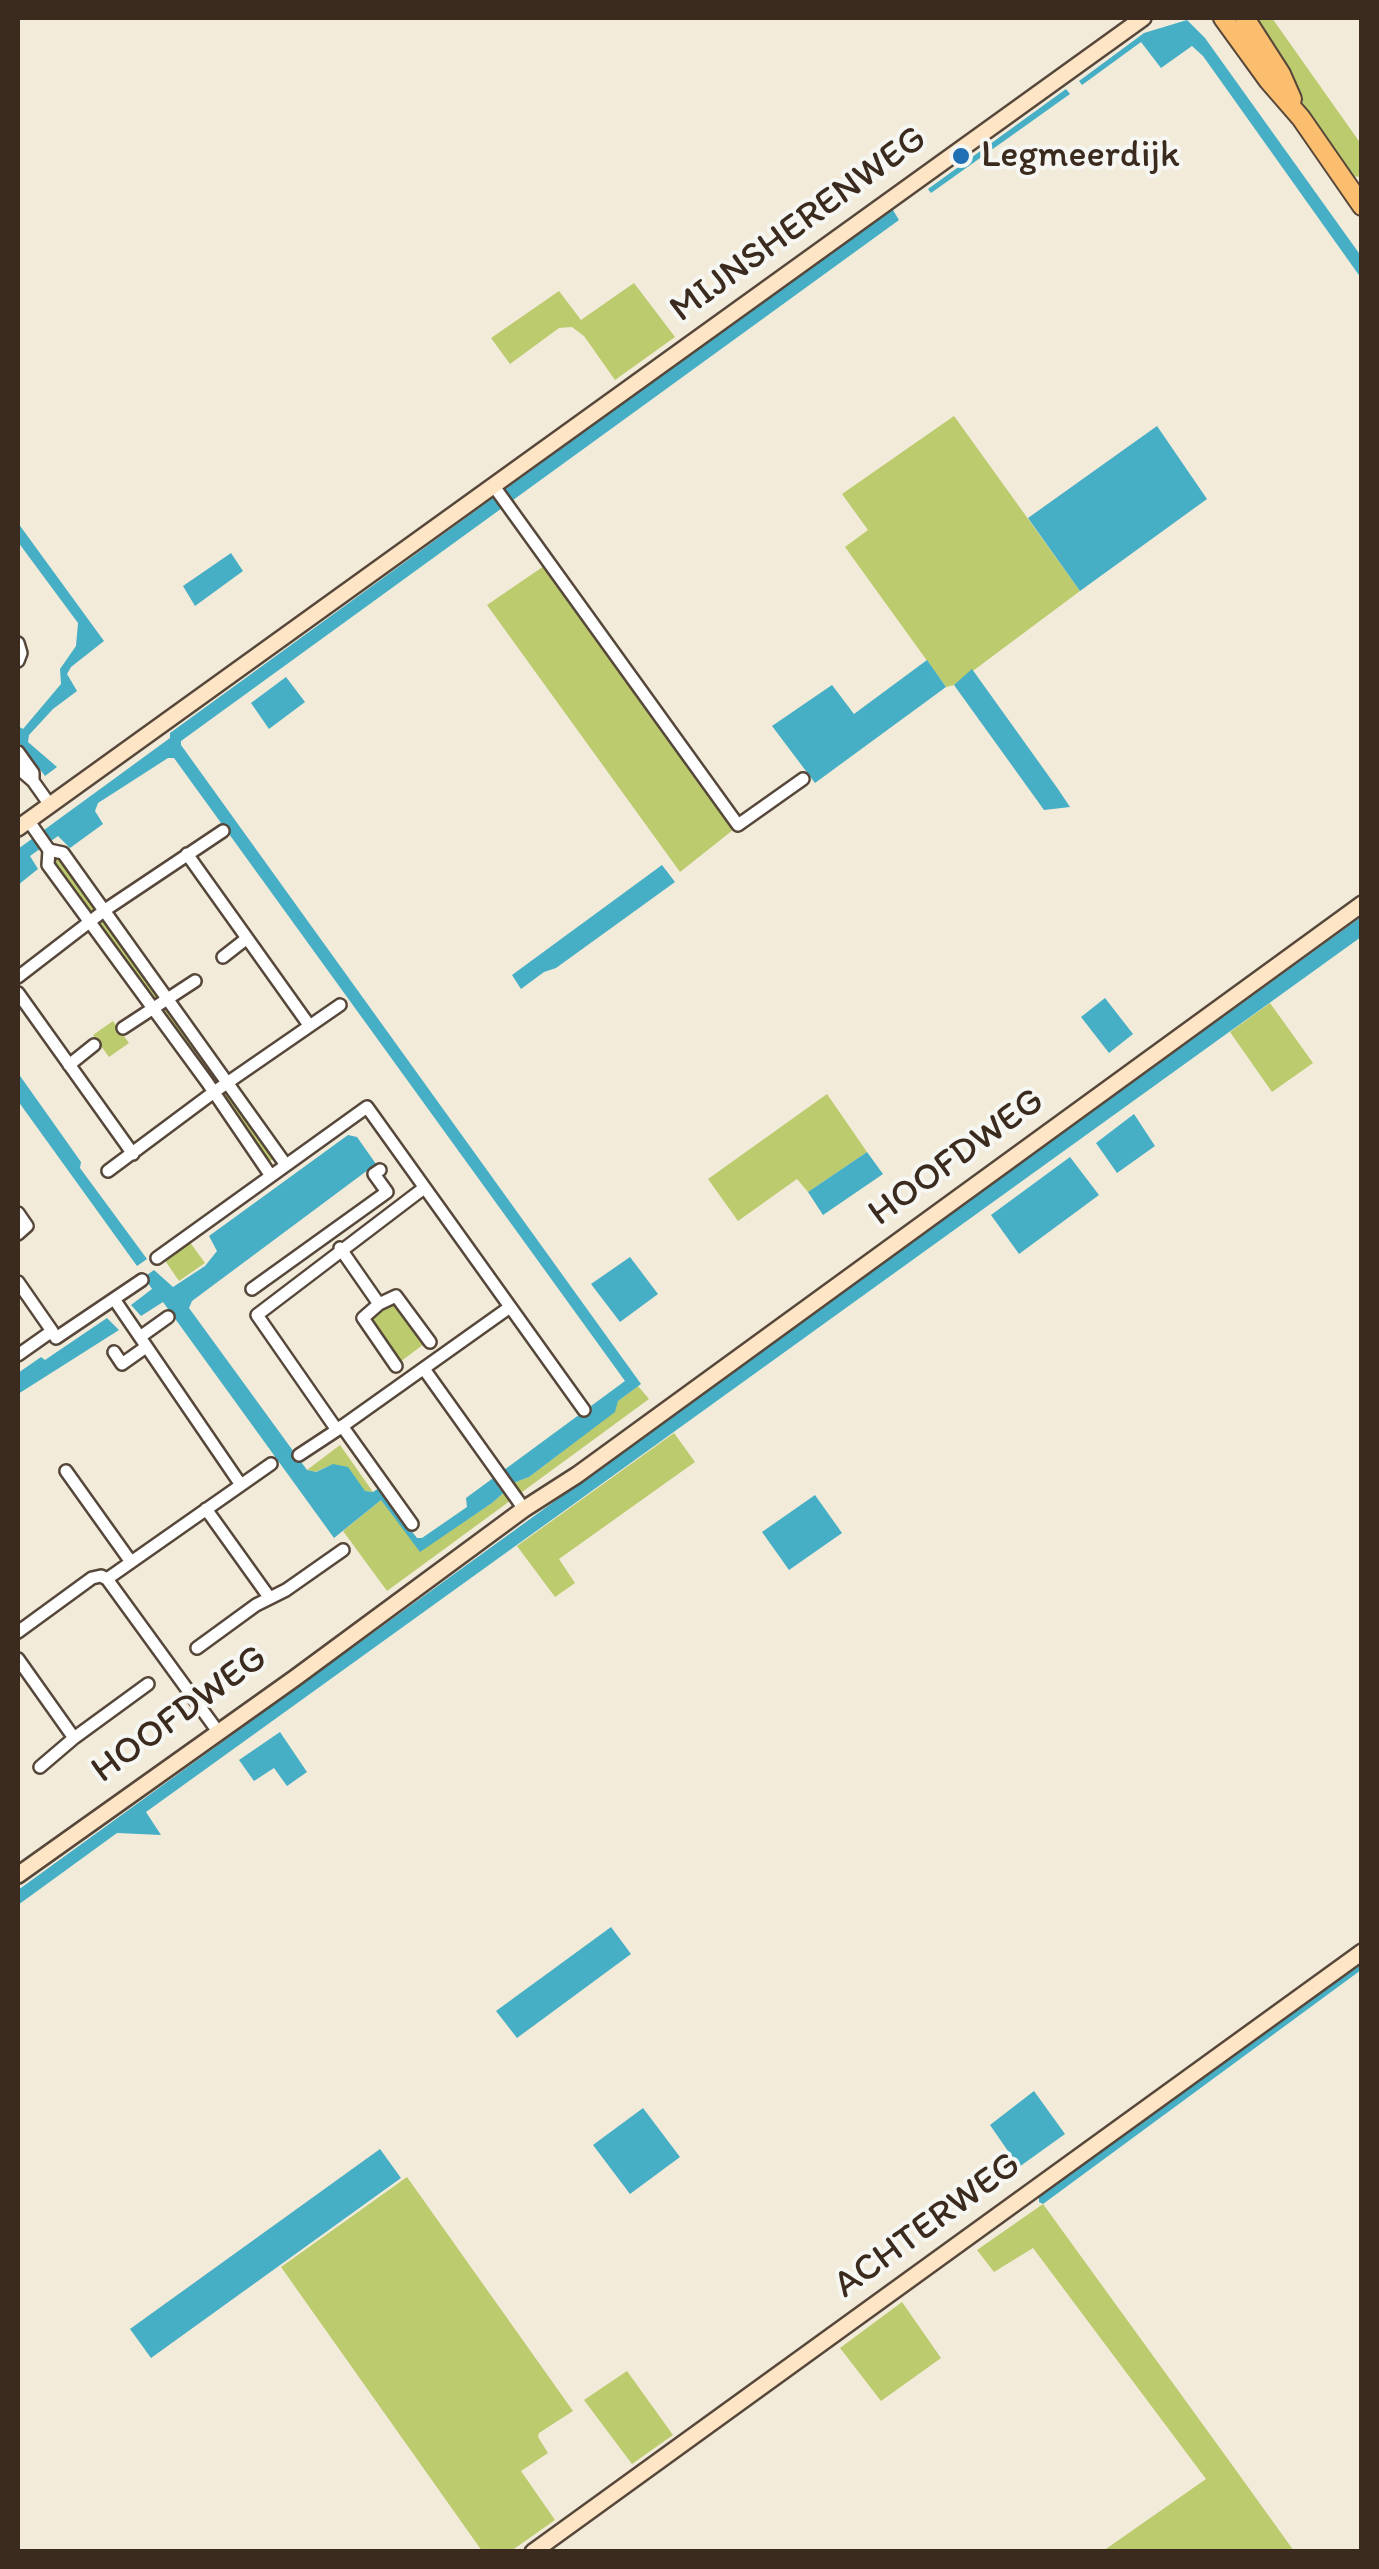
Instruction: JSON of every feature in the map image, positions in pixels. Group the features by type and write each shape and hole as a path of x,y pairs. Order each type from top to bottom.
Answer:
{"main road":[{"path":"1223,18 1301,118 1362,206"},
{"path":"1245,18 1281,74 1301,118"}],"street":[{"name":"MIJNSHERENWEG","path":"26,826 1143,18"},
{"path":"496,489 738,825 804,779"},
{"path":"18,643 18,660"},
{"path":"18,752 34,773 33,781"},
{"path":"18,768 50,805"},
{"path":"26,826 49,849 63,853 286,1165"},
{"path":"18,977 105,910 223,832"},
{"path":"49,849 48,865 271,1176"},
{"path":"187,854 308,1025"},
{"name":"HOOFDWEG","path":"18,1876 216,1729 544,1498 1362,904"},
{"path":"222,957 246,939"},
{"path":"123,1028 195,980"},
{"path":"18,993 132,1154"},
{"path":"108,1171 340,1005"},
{"path":"69,1065 94,1045"},
{"path":"157,1258 367,1107 584,1410"},
{"path":"252,1289 387,1192 374,1174 380,1170"},
{"path":"412,1524 256,1315 424,1188"},
{"path":"18,1212 28,1226 18,1234"},
{"path":"340,1248 380,1304"},
{"path":"18,1282 56,1338 142,1280"},
{"path":"396,1366 362,1318 380,1304 396,1296 430,1342"},
{"path":"114,1299 240,1486"},
{"path":"299,1456 510,1307"},
{"path":"114,1352 122,1364 168,1316"},
{"path":"18,1355 52,1331"},
{"path":"424,1369 524,1509"},
{"path":"107,1579 270,1464"},
{"path":"66,1471 131,1562"},
{"path":"206,1509 269,1597"},
{"path":"197,1648 343,1550"},
{"path":"18,1632 92,1578 101,1576 216,1729"},
{"path":"18,1659 74,1738"},
{"path":"40,1767 148,1684"},
{"name":"ACHTERWEG","path":"533,2552 1362,1952"}],"green space":[{"path":"1249,18 1272,18 1361,144 1361,177 1349,176"},
{"path":"634,283 675,337 615,380 584,336 572,327 559,328 510,364 491,338 559,291 581,320"},
{"path":"954,416 1080,591 954,685 946,687 845,547 868,530 842,494"},
{"path":"544,566 733,830 680,872 487,605"},
{"path":"61,857 276,1158 268,1162 54,861"},
{"path":"1270,1003 1313,1063 1272,1092 1230,1032"},
{"path":"113,1021 129,1043 109,1057 93,1035"},
{"path":"827,1094 867,1152 808,1192 797,1179 738,1221 708,1179"},
{"path":"189,1241 205,1263 179,1281 164,1259"},
{"path":"393,1302 424,1344 400,1362 369,1319"},
{"path":"638,1386 649,1399 387,1591 343,1531 381,1500 420,1551 492,1503 516,1482 529,1477 614,1412 618,1401"},
{"path":"674,1433 695,1462 559,1559 575,1583 555,1597 517,1546"},
{"path":"340,1445 373,1492 365,1491 331,1465 315,1472 307,1470"},
{"path":"407,2177 573,2411 539,2433 548,2453 521,2471 555,2520 511,2551 482,2551 281,2267"},
{"path":"1043,2204 1294,2551 1103,2551 1206,2479 1033,2248 994,2272 977,2250"},
{"path":"902,2302 941,2358 881,2401 840,2348"},
{"path":"627,2371 673,2435 632,2464 584,2400"}],"water":[{"path":"1187,20 1205,38 1361,256 1361,278 1203,56 1192,46 1161,68 1141,42 1082,85 1079,81 1144,33"},
{"path":"1066,89 1070,94 931,193 928,189"},
{"path":"889,210 899,220 181,741 641,1384 618,1401 615,1412 420,1552 381,1500 334,1538 163,1302 141,1316 131,1305 152,1289 144,1277 154,1270 173,1287 205,1266 217,1251 209,1236 348,1135 357,1137 376,1164 192,1301 189,1308 307,1470 316,1472 333,1464 348,1467 365,1491 379,1488 417,1538 422,1538 467,1507 466,1498 625,1381 174,758 168,758 98,803 95,811 103,824 70,848 58,836 30,856 38,869 18,885 18,849 170,738 170,733"},
{"path":"1157,426 1207,499 1080,591 1028,518"},
{"path":"18,523 104,641 67,674 77,691 29,735 28,742 57,767 45,776 18,741 18,726 23,729 61,684 60,669 76,646 78,623 18,542"},
{"path":"231,553 243,571 195,606 183,586"},
{"path":"927,660 946,687 815,783 772,726 832,685 854,714"},
{"path":"972,669 1070,807 1044,810 954,685"},
{"path":"286,677 305,702 269,729 251,703"},
{"path":"662,865 675,882 521,989 512,975"},
{"path":"1361,917 1361,937 146,1812 161,1835 117,1833 18,1905 18,1890"},
{"path":"1105,998 1133,1034 1109,1053 1081,1017"},
{"path":"18,1073 81,1162 80,1168 147,1259 137,1266 18,1101"},
{"path":"1134,1114 1155,1146 1117,1173 1096,1143"},
{"path":"867,1152 883,1174 823,1215 808,1192"},
{"path":"1070,1157 1099,1195 1019,1254 991,1215"},
{"path":"630,1257 658,1294 620,1322 591,1284"},
{"path":"107,1318 119,1330 18,1394 18,1373 41,1357 45,1360"},
{"path":"815,1495 842,1533 789,1570 762,1532"},
{"path":"280,1732 307,1772 287,1786 274,1768 254,1781 239,1760"},
{"path":"611,1927 631,1954 517,2038 496,2011"},
{"path":"1361,1960 1361,1970 1043,2204 1039,2202 1039,2197"},
{"path":"1034,2091 1065,2134 1019,2167 990,2125"},
{"path":"643,2108 680,2157 630,2194 593,2145"},
{"path":"380,2149 401,2178 151,2358 130,2329"}],"place":[{"name":"Legmeerdijk","path":"961,156"}]}
